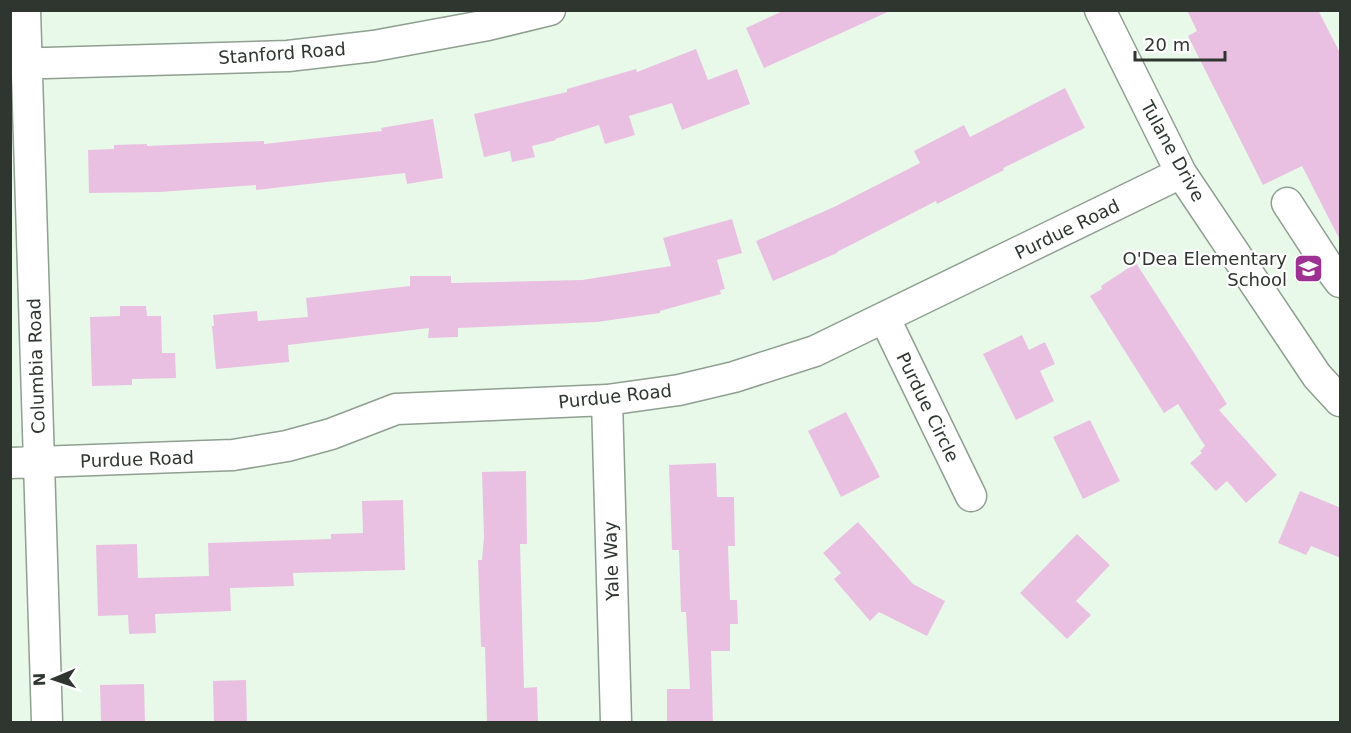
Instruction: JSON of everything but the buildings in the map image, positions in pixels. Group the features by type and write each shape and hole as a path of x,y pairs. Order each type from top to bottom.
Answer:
{"street":[{"name":"Columbia Road","path":"25,10 19,64 25,463 47,723"},
{"name":"Stanford Road","path":"19,64 288,56 374,46 488,25 550,10"},
{"name":"Tulane Drive","path":"1100,10 1181,173 1317,376 1341,401"},
{"name":"Purdue Road","path":"25,463 233,455 287,446 331,434 396,409 606,400 679,390 734,377 815,351 885,319 1181,173"},
{"path":"1287,203 1341,282"},
{"name":"Purdue Circle","path":"885,319 971,496"},
{"name":"Yale Way","path":"606,400 616,723"}],"place":[{"name":"O'Dea Elementary School","path":"1308,268"}]}
